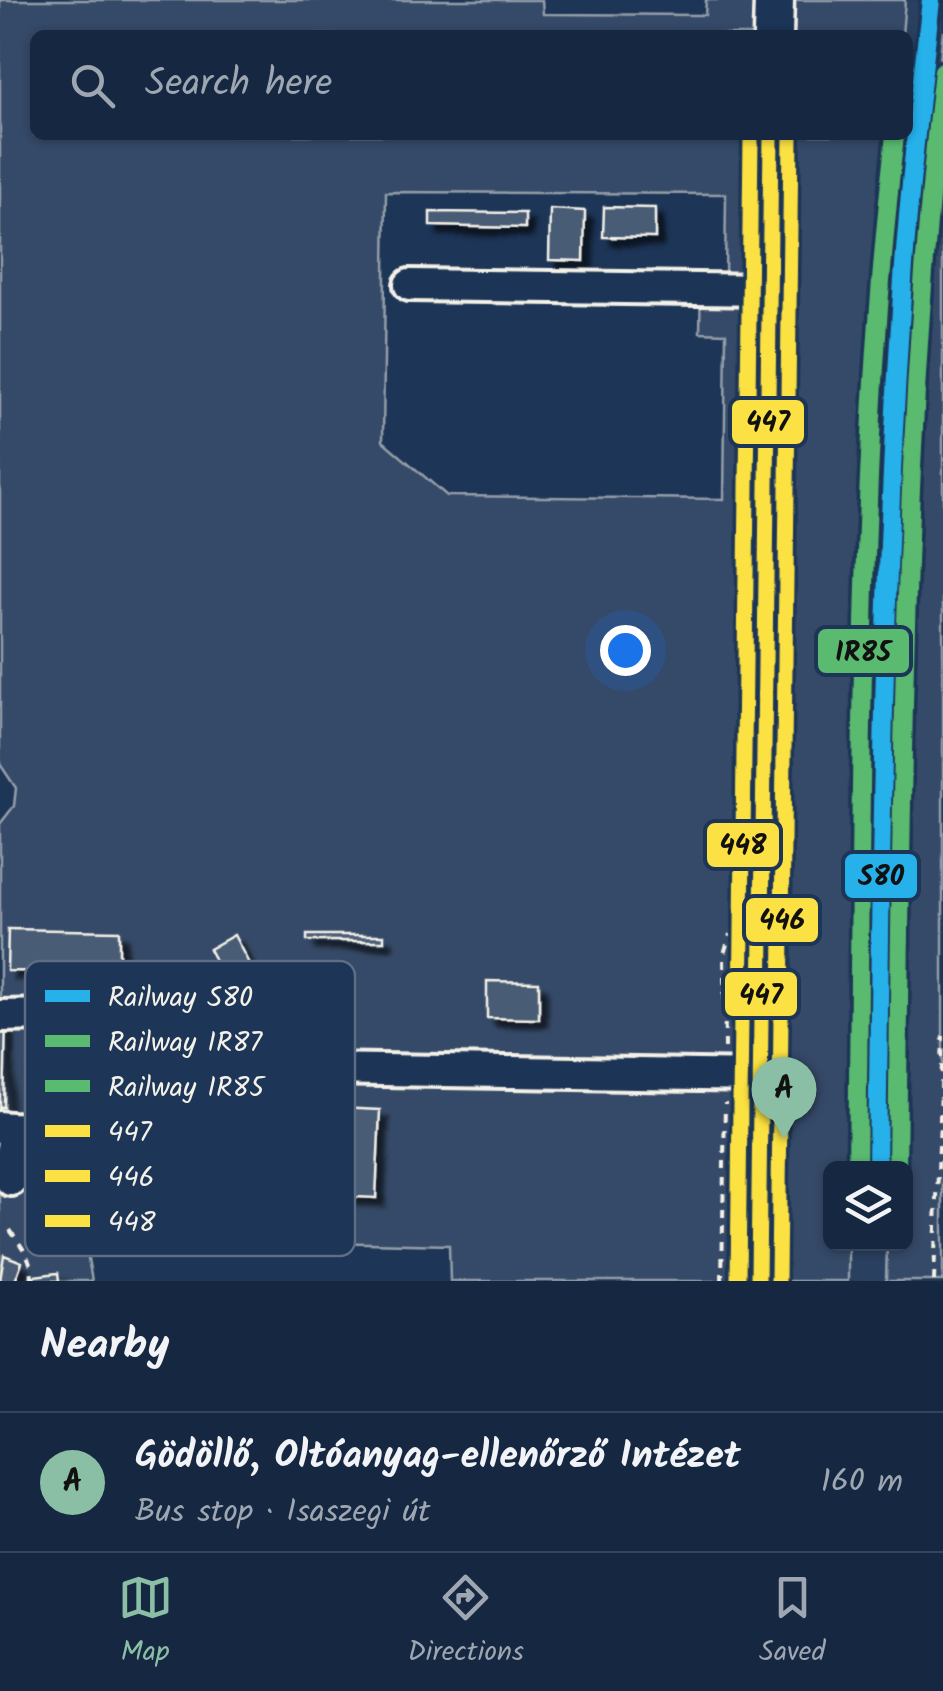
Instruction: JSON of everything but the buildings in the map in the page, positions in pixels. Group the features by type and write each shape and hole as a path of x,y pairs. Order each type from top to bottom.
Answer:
{"main road":[{"path":"773,30 774,0"},
{"path":"758,1281 772,140"}],"lane":[{"path":"410,285 769,290"},
{"path":"0,1016 25,1016"},
{"path":"355,1070 760,1076"},
{"path":"7,1128 11,1180"}],"path":[{"path":"934,1281 943,1036"},
{"path":"10,1230 25,1252"},
{"path":"27,1256 33,1272 31,1281"}],"shaded area":[{"path":"0,0 542,0 543,14 705,15 706,0 905,0 902,30 30,30 30,140 891,140 862,522 853,780 849,1161 823,1161 823,1251 848,1251 848,1281 450,1281 449,1245 355,1243 355,961 25,961 25,1256 88,1256 92,1281 0,1281 0,824 14,806 16,788 0,764","holes":["386,192 726,194 725,278 701,277 700,332 726,333 724,499 447,496 383,441"]},
{"path":"905,0 943,0 903,511 888,1161 849,1161 851,837 867,420 891,140 913,140 913,30 902,30"},
{"path":"943,31 943,1281 886,1281 887,1251 913,1251 913,1161 888,1161 897,680 913,342"},
{"path":"848,1251 887,1251 886,1281 848,1281"}],"rail line":[{"name":"S80","path":"877,1161 884,731 895,404 931,0"},
{"name":"IR87","path":"897,1161 911,482 929,208 943,71"},
{"name":"IR85","path":"857,1161 867,521 882,263 894,140"}],"transit line":[{"name":"448","path":"738,1281 751,140"},
{"name":"447","path":"758,1281 771,140"},
{"name":"446","path":"778,1281 791,140"}],"place":[{"name":"Gödöllő, Oltóanyag-ellenőrző Intézet","path":"784,1139"}]}
